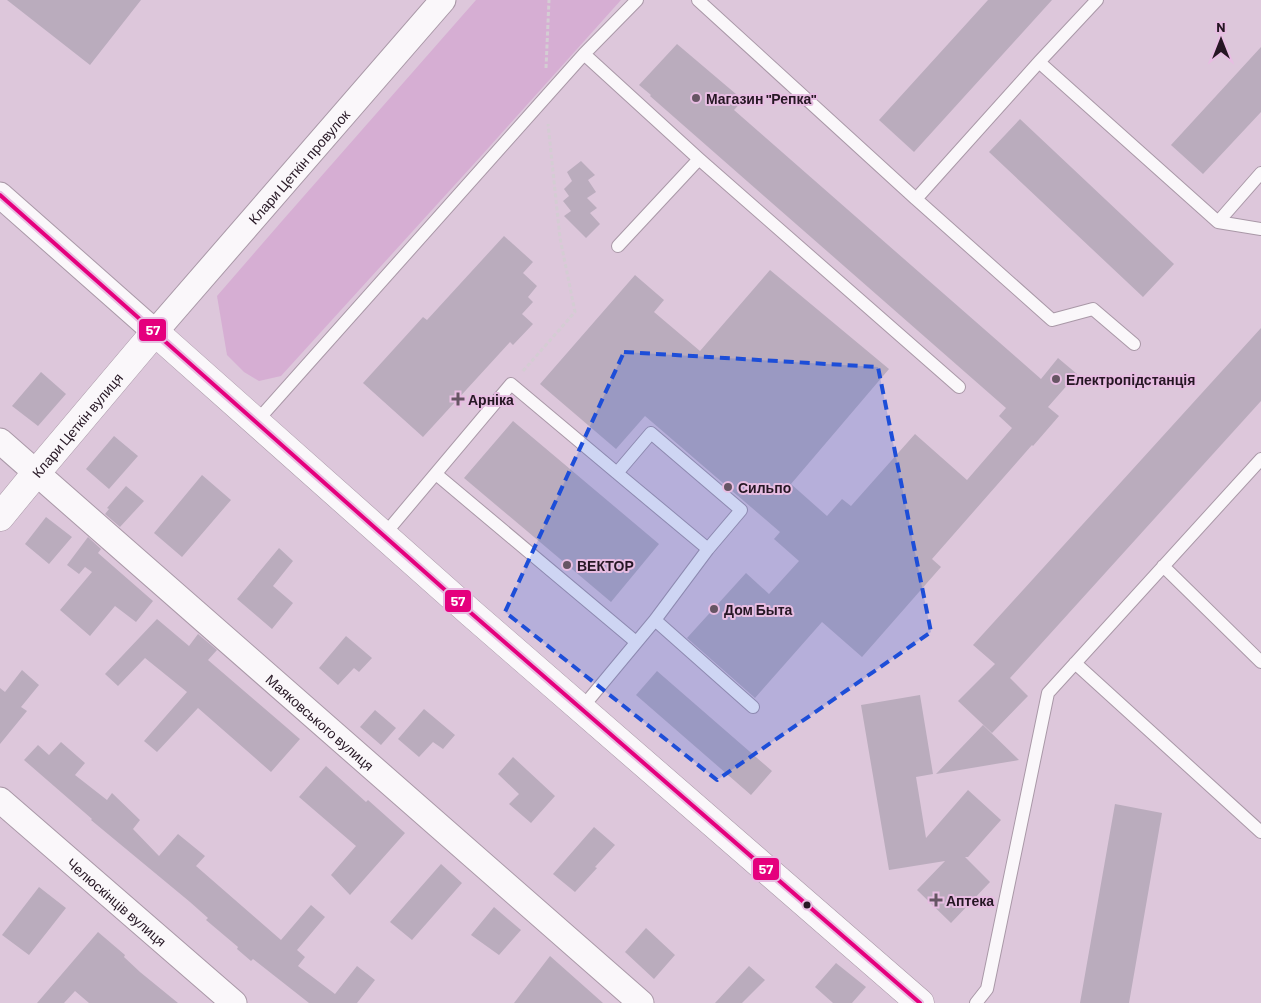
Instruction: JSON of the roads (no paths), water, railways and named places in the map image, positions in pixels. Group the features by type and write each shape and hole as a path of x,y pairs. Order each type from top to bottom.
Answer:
{"street":[{"name":"Клари Цеткін провулок","path":"156,332 443,0"},
{"path":"0,195 581,709 920,1003"},
{"name":"Клари Цеткін вулиця","path":"0,518 156,332"},
{"name":"Маяковського вулиця","path":"0,440 641,1003"},
{"name":"Челюскінців вулиця","path":"0,800 234,1003"}],"lane":[{"path":"256,422 584,54 637,0"},
{"path":"698,0 1052,320 1093,309 1134,344"},
{"path":"916,199 1097,0"},
{"path":"584,54 699,159 959,387"},
{"path":"1039,62 1218,222 1261,229"},
{"path":"618,246 699,159"},
{"path":"1218,222 1261,174"},
{"path":"384,535 511,384 708,550"},
{"path":"581,709 655,620 741,510 650,434 617,473"},
{"path":"976,1003 987,989 1048,692 1261,459"},
{"path":"436,474 636,642"},
{"path":"1164,566 1261,662"},
{"path":"655,620 753,707"},
{"path":"1075,663 1261,832"}],"place":[{"name":"Магазин \"Репка\"","path":"696,98"},
{"name":"Електропідстанція","path":"1056,379"},
{"name":"Арніка","path":"458,399"},
{"name":"Сильпо","path":"728,487"},
{"name":"ВЕКТОР","path":"567,565"},
{"name":"Дом Быта","path":"714,609"},
{"name":"Аптека","path":"936,900"}]}
